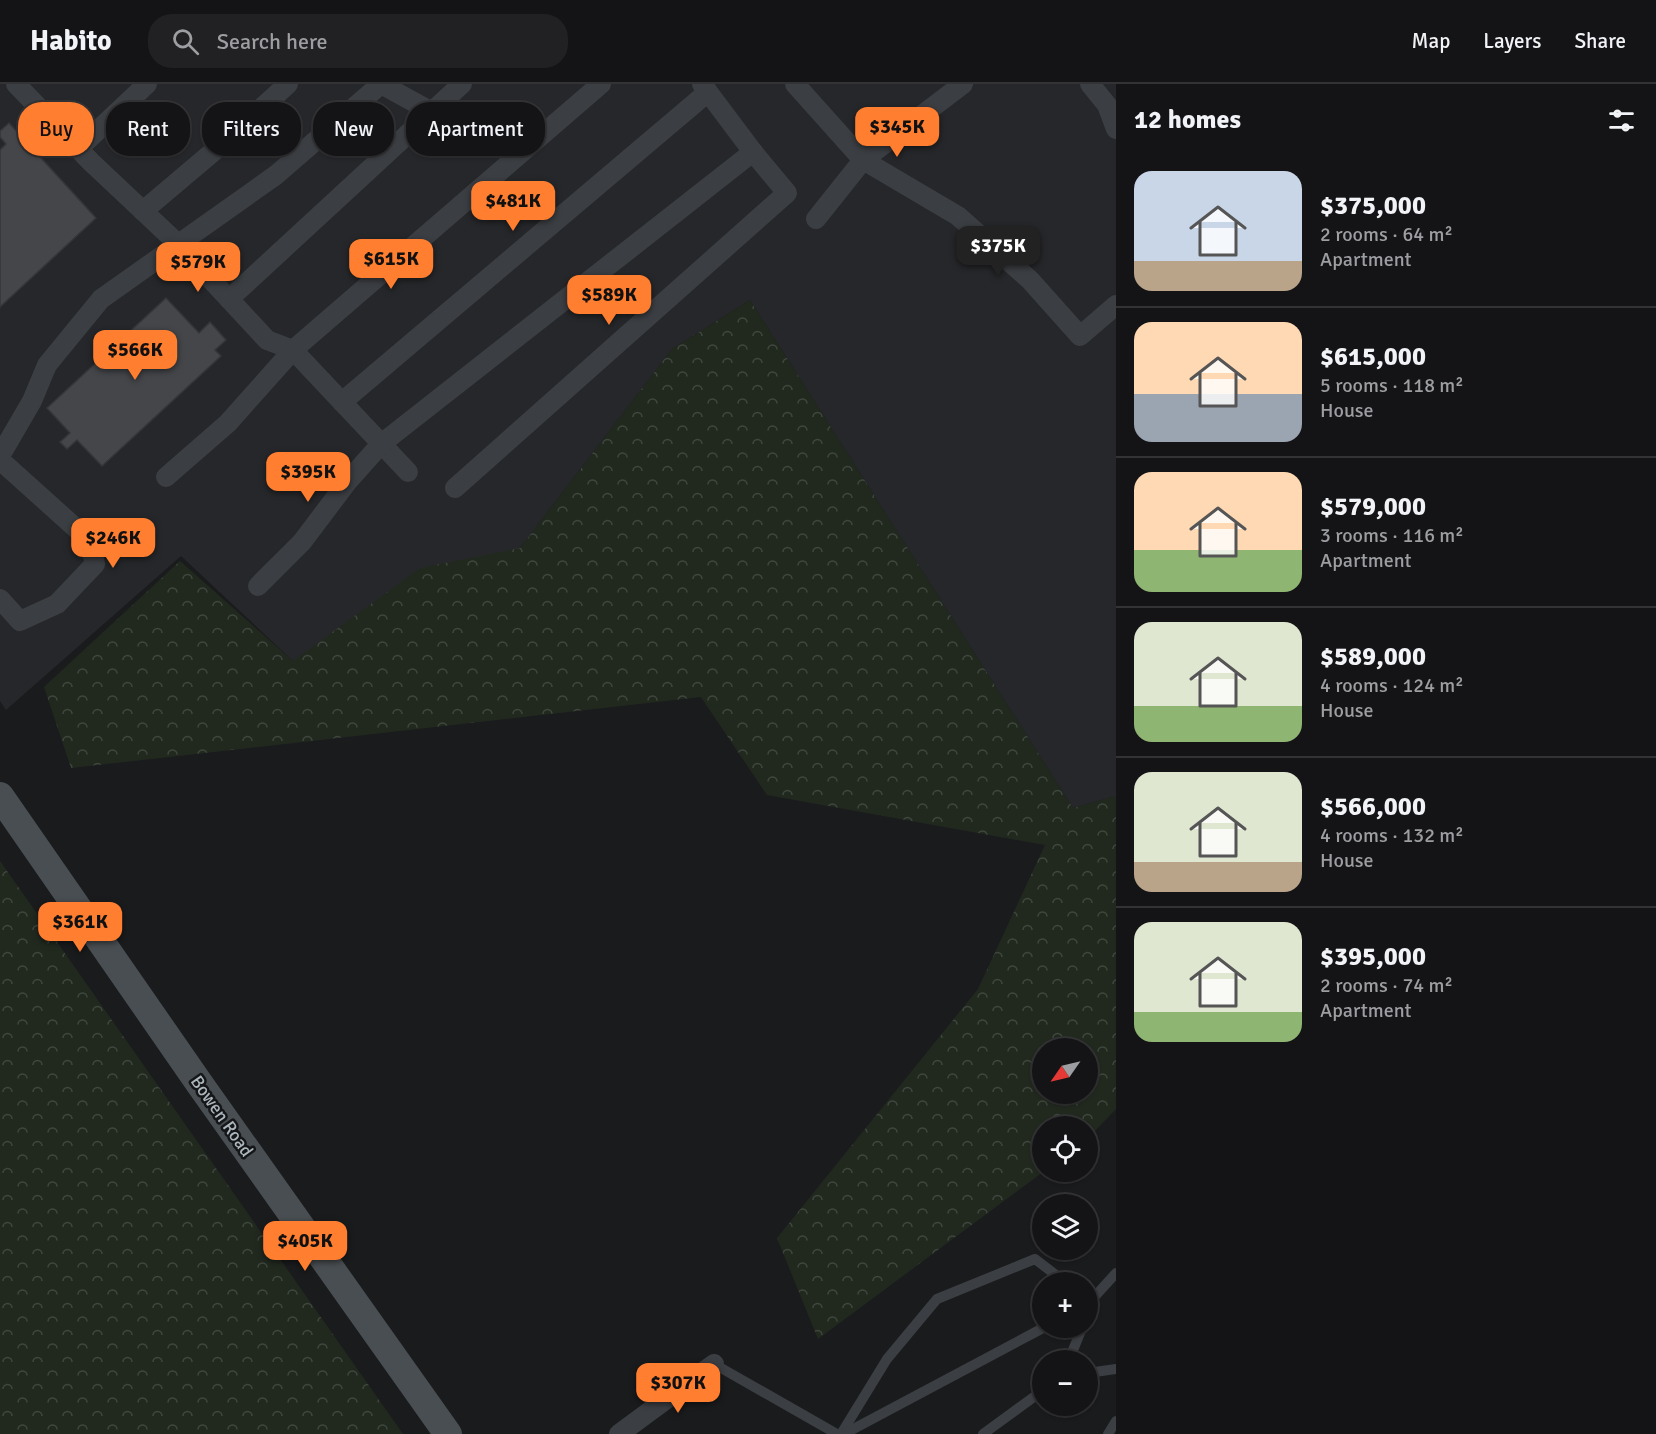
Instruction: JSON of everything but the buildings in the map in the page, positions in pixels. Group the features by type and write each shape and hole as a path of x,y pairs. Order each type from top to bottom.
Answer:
{"main road":[{"name":"Bowen Road","path":"0,796 192,1074 448,1434"}],"street":[{"path":"16,84 33,102"},
{"path":"94,134 147,84"},
{"path":"143,211 288,84"},
{"path":"443,102 462,84"},
{"path":"166,477 228,423 293,350 601,84"},
{"path":"795,84 863,160 958,216 1030,280 1080,336 1116,304"},
{"path":"816,219 863,160 963,84"},
{"path":"1090,84 1107,105 1116,129"},
{"path":"0,599 20,621 57,603 95,564 89,540 0,458 33,401 47,365 73,331 100,299 177,243 229,210 390,86 416,102"},
{"path":"342,402 705,88 787,193 455,488"},
{"path":"229,299 406,136"},
{"path":"258,586 302,542 348,481 381,444 753,152"},
{"path":"85,156 177,243 267,340 293,350 408,472"},
{"path":"619,1434 714,1364"}],"lane":[{"path":"841,1434 886,1359 937,1299 1035,1259 1052,1272"},
{"path":"1098,1293 1116,1272"},
{"path":"841,1434 1032,1334"},
{"path":"714,1364 841,1434"},
{"path":"1098,1372 1116,1369"},
{"path":"983,1434 1032,1398"},
{"path":"1108,1434 1116,1421"}],"shaded area":[{"path":"0,84 1116,84 1116,796 1073,808 750,300 672,349 520,548 293,661 181,556 6,710 0,701"}],"green space":[{"path":"750,300 1073,808 1116,796 1116,1109 1098,1128 1098,1116 1032,1116 1032,1180 818,1339 777,1238 978,989 1045,845 767,795 701,697 71,768 44,687 180,561 293,661 420,568 520,548 672,349"},
{"path":"0,861 403,1434 0,1434"}]}
